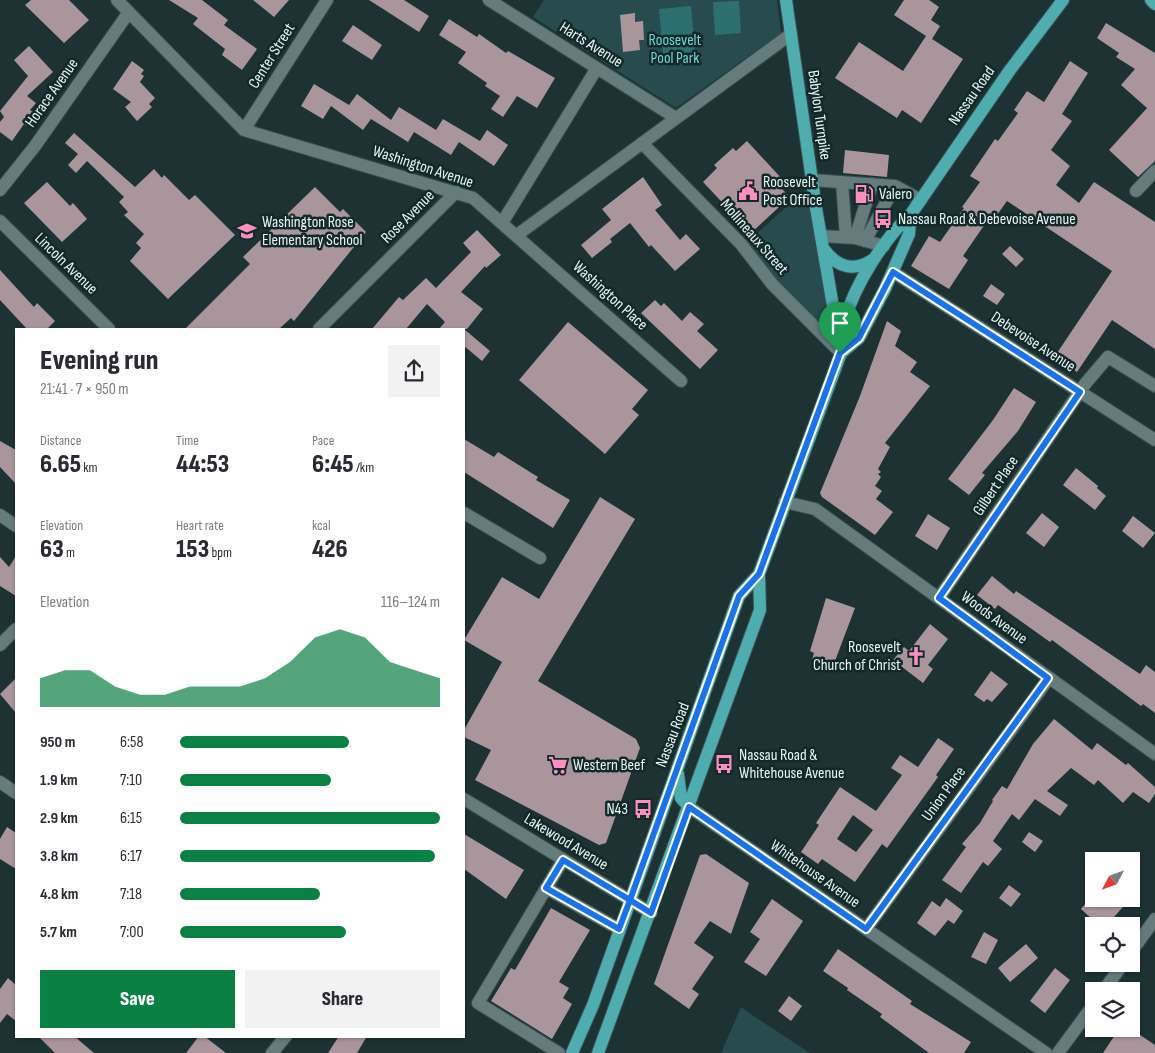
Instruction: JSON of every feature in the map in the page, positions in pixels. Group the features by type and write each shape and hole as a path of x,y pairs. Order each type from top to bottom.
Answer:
{"main road":[{"name":"Babylon Turnpike","path":"786,0 812,180 840,353"},
{"name":"Nassau Road","path":"598,1053 651,913 760,610 759,574 840,353 843,322 862,281 880,251 898,226 911,214 1010,70 1063,0"},
{"path":"1150,0 1155,4"},
{"name":"Nassau Road","path":"840,353 859,338 893,272 909,234 911,214"},
{"path":"822,242 837,263 852,268 869,262 880,251"},
{"name":"Nassau Road","path":"572,1053 593,1005 739,596 759,574"},
{"path":"678,766 681,798 689,807"}],"street":[{"name":"Washington Avenue","path":"117,0 244,130 473,198 516,235"},
{"name":"Center Street","path":"244,130 327,0"},
{"name":"Harts Avenue","path":"489,0 676,118"},
{"name":"Horace Avenue","path":"0,190 35,146 129,12"},
{"path":"516,235 791,34"},
{"path":"502,223 597,68"},
{"name":"Mollineaux Street","path":"642,143 741,244 772,284 840,353"},
{"path":"1136,191 1155,171"},
{"path":"812,180 895,186 921,200"},
{"path":"842,182 855,239"},
{"path":"855,239 872,184"},
{"path":"855,239 895,186"},
{"name":"Rose Avenue","path":"321,328 456,192"},
{"name":"Lincoln Avenue","path":"0,222 108,328"},
{"name":"Washington Place","path":"516,235 681,381"},
{"path":"822,242 855,239 880,251"},
{"name":"Debevoise Avenue","path":"893,272 1155,440"},
{"name":"Gilbert Place","path":"939,598 1080,392 1108,357 1155,386"},
{"name":"Woods Avenue","path":"785,502 815,509 1155,754"},
{"path":"465,514 540,558"},
{"path":"0,515 15,525"},
{"path":"0,645 15,630"},
{"name":"Union Place","path":"866,929 1048,678"},
{"path":"0,782 15,791"},
{"name":"Lakewood Avenue","path":"465,800 651,913"},
{"name":"Whitehouse Avenue","path":"689,807 1046,1053"},
{"path":"559,1053 478,1003 563,860"},
{"path":"546,888 619,929"},
{"path":"1140,940 1155,919"},
{"path":"1058,1053 1085,1016"},
{"path":"272,1053 284,1038"}],"green space":[{"name":"Roosevelt Pool Park","path":"544,0 777,0 781,33 676,108 533,17"},
{"path":"806,189 829,317 817,322 743,246"},
{"path":"741,1007 749,1013 810,1053 721,1053"}],"shaded area":[{"path":"739,1 741,33 715,35 713,2"},
{"path":"691,6 696,60 664,63 659,9"}],"building":[{"path":"31,0 69,0 89,20 64,43 25,5"},
{"path":"169,0 202,0 228,20 224,25 257,49 242,70 222,55 225,49 193,24 198,18"},
{"path":"253,0 289,0 274,17"},
{"path":"369,0 404,0 429,16 419,32"},
{"path":"904,0 929,0 939,7 931,20 940,26 932,39 963,59 921,123 902,110 897,118 835,78 859,42 903,71 926,36 894,15"},
{"path":"635,13 635,22 643,21 644,40 639,40 640,50 623,52 620,15"},
{"path":"449,19 477,37 479,34 506,53 508,51 555,78 537,108 517,96 503,117 491,109 500,96 485,86 487,83 458,63 466,52 439,35"},
{"path":"1106,23 1155,53 1155,161 1138,177 1109,150 1147,108 1121,85 1135,69 1116,57 1119,53 1097,38"},
{"path":"353,25 382,45 372,60 342,41"},
{"path":"29,46 53,72 27,96 36,103 30,110 37,115 27,126 24,124 12,141 0,132 0,122 4,117 0,111 28,76 14,60"},
{"path":"132,61 144,70 141,74 144,76 140,82 155,98 149,104 152,107 137,121 125,107 131,102 113,89"},
{"path":"1070,61 1088,73 1062,114 1072,121 1051,150 1070,166 1056,185 1079,203 1094,182 1155,222 1155,349 1112,320 1077,372 1055,356 1112,271 1007,201 989,226 985,224 963,256 968,260 949,289 911,266 929,236 940,242 964,208 962,207 980,182 970,176 995,139 998,141 1018,113 1014,110 1027,91 1044,102"},
{"path":"314,84 349,105 357,94 391,120 399,107 436,130 443,119 480,141 487,130 508,145 494,166 459,142 451,155 414,132 408,142 371,119 363,130 331,106 323,119 301,106"},
{"path":"74,133 135,187 154,169 162,178 164,175 189,200 195,195 235,235 168,299 130,261 141,248 136,243 144,234 124,215 128,212 119,202 124,197 87,161 76,173 68,165 78,154 65,143"},
{"name":"Roosevelt Post Office","path":"747,141 783,180 778,185 790,197 751,233 703,182 717,168 714,165 733,148 736,151"},
{"path":"845,150 889,155 887,177 843,173"},
{"path":"643,177 662,205 655,210 680,240 686,234 700,249 675,271 651,245 649,247 630,223 610,239 612,242 592,258 581,245 611,220 602,209"},
{"path":"47,182 70,206 73,203 87,219 62,242 24,203"},
{"path":"315,187 340,212 343,209 366,232 294,321 291,318 280,328 186,328 250,264 243,257"},
{"path":"477,230 501,255 486,268 485,266 461,292 483,309 467,329 440,328 445,322 427,304 407,328 373,328 399,297 403,300 426,278 436,288 471,252 463,243"},
{"path":"1010,246 1024,259 1016,267 1002,254"},
{"path":"0,270 34,307 37,303 55,321 48,328 26,328 0,300"},
{"path":"991,284 1005,294 997,305 983,296"},
{"path":"655,300 661,306 664,303 682,321 690,312 704,324 697,331 718,350 700,369 641,313"},
{"path":"887,321 901,331 895,346 917,362 910,372 930,386 885,443 890,447 878,469 881,472 878,474 881,477 875,486 882,491 876,499 893,512 875,535 822,497 820,493 860,396"},
{"path":"568,322 648,390 632,409 639,415 605,454 519,380"},
{"path":"465,330 490,351 482,361 465,347"},
{"path":"1014,388 1036,402 1018,431 982,473 985,475 969,495 948,479 993,420"},
{"path":"465,440 494,457 498,452 538,477 536,480 570,500 553,528 465,473"},
{"path":"0,441 15,449 15,483 0,467"},
{"path":"1076,468 1098,486 1097,488 1106,496 1095,510 1063,485"},
{"name":"Western Beef","path":"600,497 635,519 538,681 636,739 640,748 606,843 599,845 475,780 491,750 465,737 465,728 502,662 465,641 465,638 502,577 539,599"},
{"path":"1042,513 1059,527 1044,547 1026,533"},
{"path":"928,514 950,528 937,550 915,536"},
{"path":"1133,516 1155,533 1143,548 1122,531"},
{"path":"0,557 9,567 15,558 15,595 0,586"},
{"path":"992,576 1014,594 1016,591 1140,674 1146,665 1155,672 1155,713 1143,704 1141,706 1052,640 1050,642 998,605 995,609 977,595"},
{"path":"826,598 855,608 835,661 826,665 812,660 814,653 810,651"},
{"name":"Roosevelt Church of Christ","path":"930,624 948,639 928,665 933,669 923,683 893,660 904,647 909,651"},
{"path":"991,671 1008,684 992,702 987,699 984,702 974,695"},
{"path":"15,679 15,712 0,694"},
{"path":"1054,719 1092,750 1097,743 1126,765 1128,763 1155,787 1155,794 1149,803 1133,792 1123,803 1098,780 1094,785 1071,768 1047,791 1068,805 1060,816 1035,799 1019,820 1012,814 993,841 1002,849 988,866 983,862 961,893 942,880 966,847 962,844 980,823 992,800 1002,786 1007,789 1033,744"},
{"path":"938,738 954,749 936,775 938,777 887,848 882,844 855,882 822,859 818,864 801,852 819,825 816,823 840,787 876,811 902,775 891,768 900,755 918,767","holes":["853,815 873,830 856,852 837,839"]},
{"path":"7,827 15,832 15,868 0,859 0,839"},
{"path":"1029,832 1043,841 1035,852 1022,842"},
{"path":"465,835 524,870 506,899 465,870"},
{"path":"706,854 749,883 731,934 710,921 694,943 714,957 692,989 699,994 689,1009 654,984 700,855"},
{"path":"1009,885 1021,894 1011,907 999,898"},
{"path":"946,898 963,911 954,924 948,920 935,936 917,923 932,901 940,907"},
{"path":"772,899 803,921 766,976 744,962 760,939 750,932"},
{"path":"1085,904 1085,908 1122,908 1114,917 1090,917 1081,909"},
{"path":"551,908 590,930 559,982 569,988 563,998 572,1004 552,1039 491,1001 511,968 515,970"},
{"path":"984,932 998,940 986,964 971,957"},
{"path":"1026,944 1038,958 1010,982 998,968"},
{"path":"838,949 912,1001 910,1004 971,1042 964,1053 929,1053 880,1017 882,1014 823,971"},
{"path":"1055,968 1070,980 1045,1013 1030,1001"},
{"path":"8,978 15,984 15,1020 7,1014 0,1023 0,989"},
{"path":"789,996 802,1006 791,1021 778,1011"},
{"path":"1140,1035 1155,1045 1155,1053 1103,1053 1114,1037 1140,1037"},
{"path":"40,1038 76,1038 94,1053 55,1053"},
{"path":"197,1038 207,1038 226,1053 186,1053"},
{"path":"338,1038 366,1038 357,1053 328,1053"}],"place":[{"name":"Roosevelt Post Office","path":"748,191"},
{"name":"Valero","path":"864,194"},
{"name":"Nassau Road & Debevoise Avenue","path":"883,219"},
{"name":"Washington Rose Elementary School","path":"247,231"},
{"name":"Roosevelt Church of Christ","path":"916,656"},
{"name":"Nassau Road & Whitehouse Avenue","path":"724,764"},
{"name":"Western Beef","path":"558,765"},
{"name":"N43","path":"643,809"}],"route":[{"path":"840,353 759,574 739,596 710,683 630,900 563,860 546,888 619,929 630,900 651,913 689,807 866,929 1048,678 939,598 1080,392 893,272 859,338 840,353"}]}
